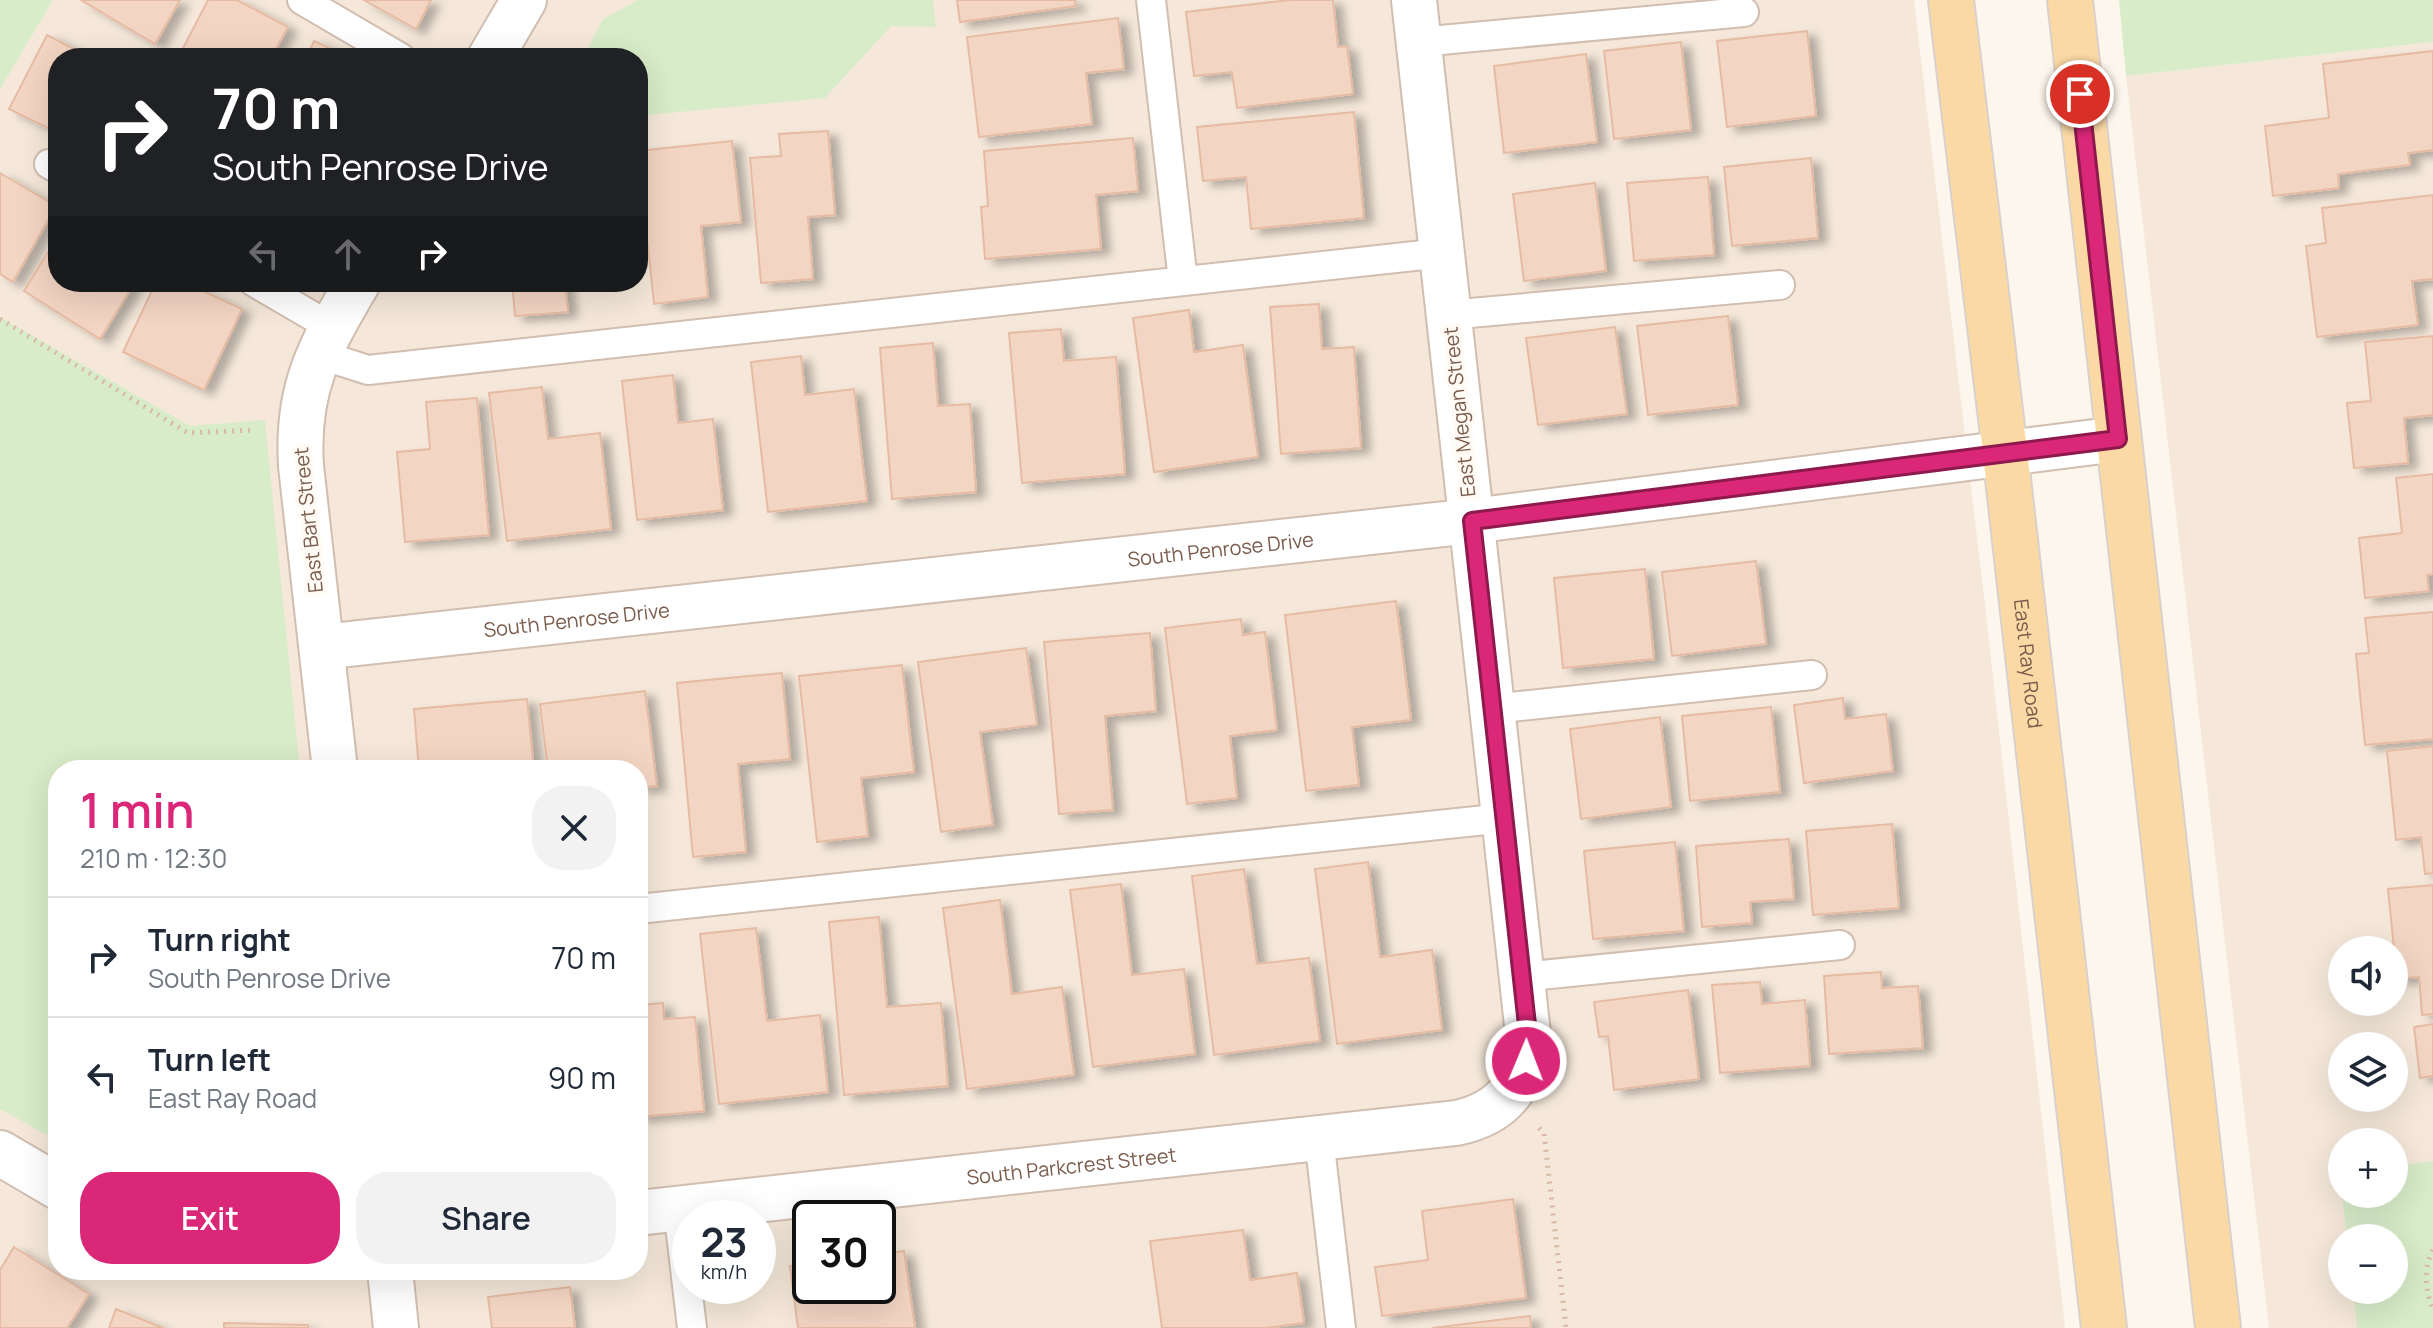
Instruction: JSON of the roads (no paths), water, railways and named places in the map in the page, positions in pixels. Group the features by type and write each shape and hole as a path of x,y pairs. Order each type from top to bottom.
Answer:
{"main road":[{"name":"East Ray Road","path":"1951,0 2104,1328"},
{"path":"2070,0 2218,1328"}],"street":[{"path":"496,48 524,0"},
{"name":"East Megan Street","path":"1414,0 1528,1034 1528,1054 1522,1074 1503,1101"},
{"name":"East Bart Street","path":"334,760 301,466 300,427 306,389 325,340 352,292"},
{"name":"South Penrose Drive","path":"322,647 1472,521 2118,439"},
{"name":"South Parkcrest Street","path":"658,1211 1456,1123 1482,1115 1503,1101"},
{"path":"0,1153 48,1181"},
{"path":"391,1280 396,1328"}],"lane":[{"path":"302,0 384,48"},
{"path":"1151,0 1183,281"},
{"path":"1419,42 1744,12"},
{"path":"266,292 368,370 1442,253"},
{"path":"1448,315 1780,285"},
{"path":"1492,709 1812,675"},
{"path":"648,908 1505,818"},
{"path":"1521,977 1840,945"},
{"path":"1319,1138 1341,1328"},
{"path":"658,1211 692,1328"}]}
